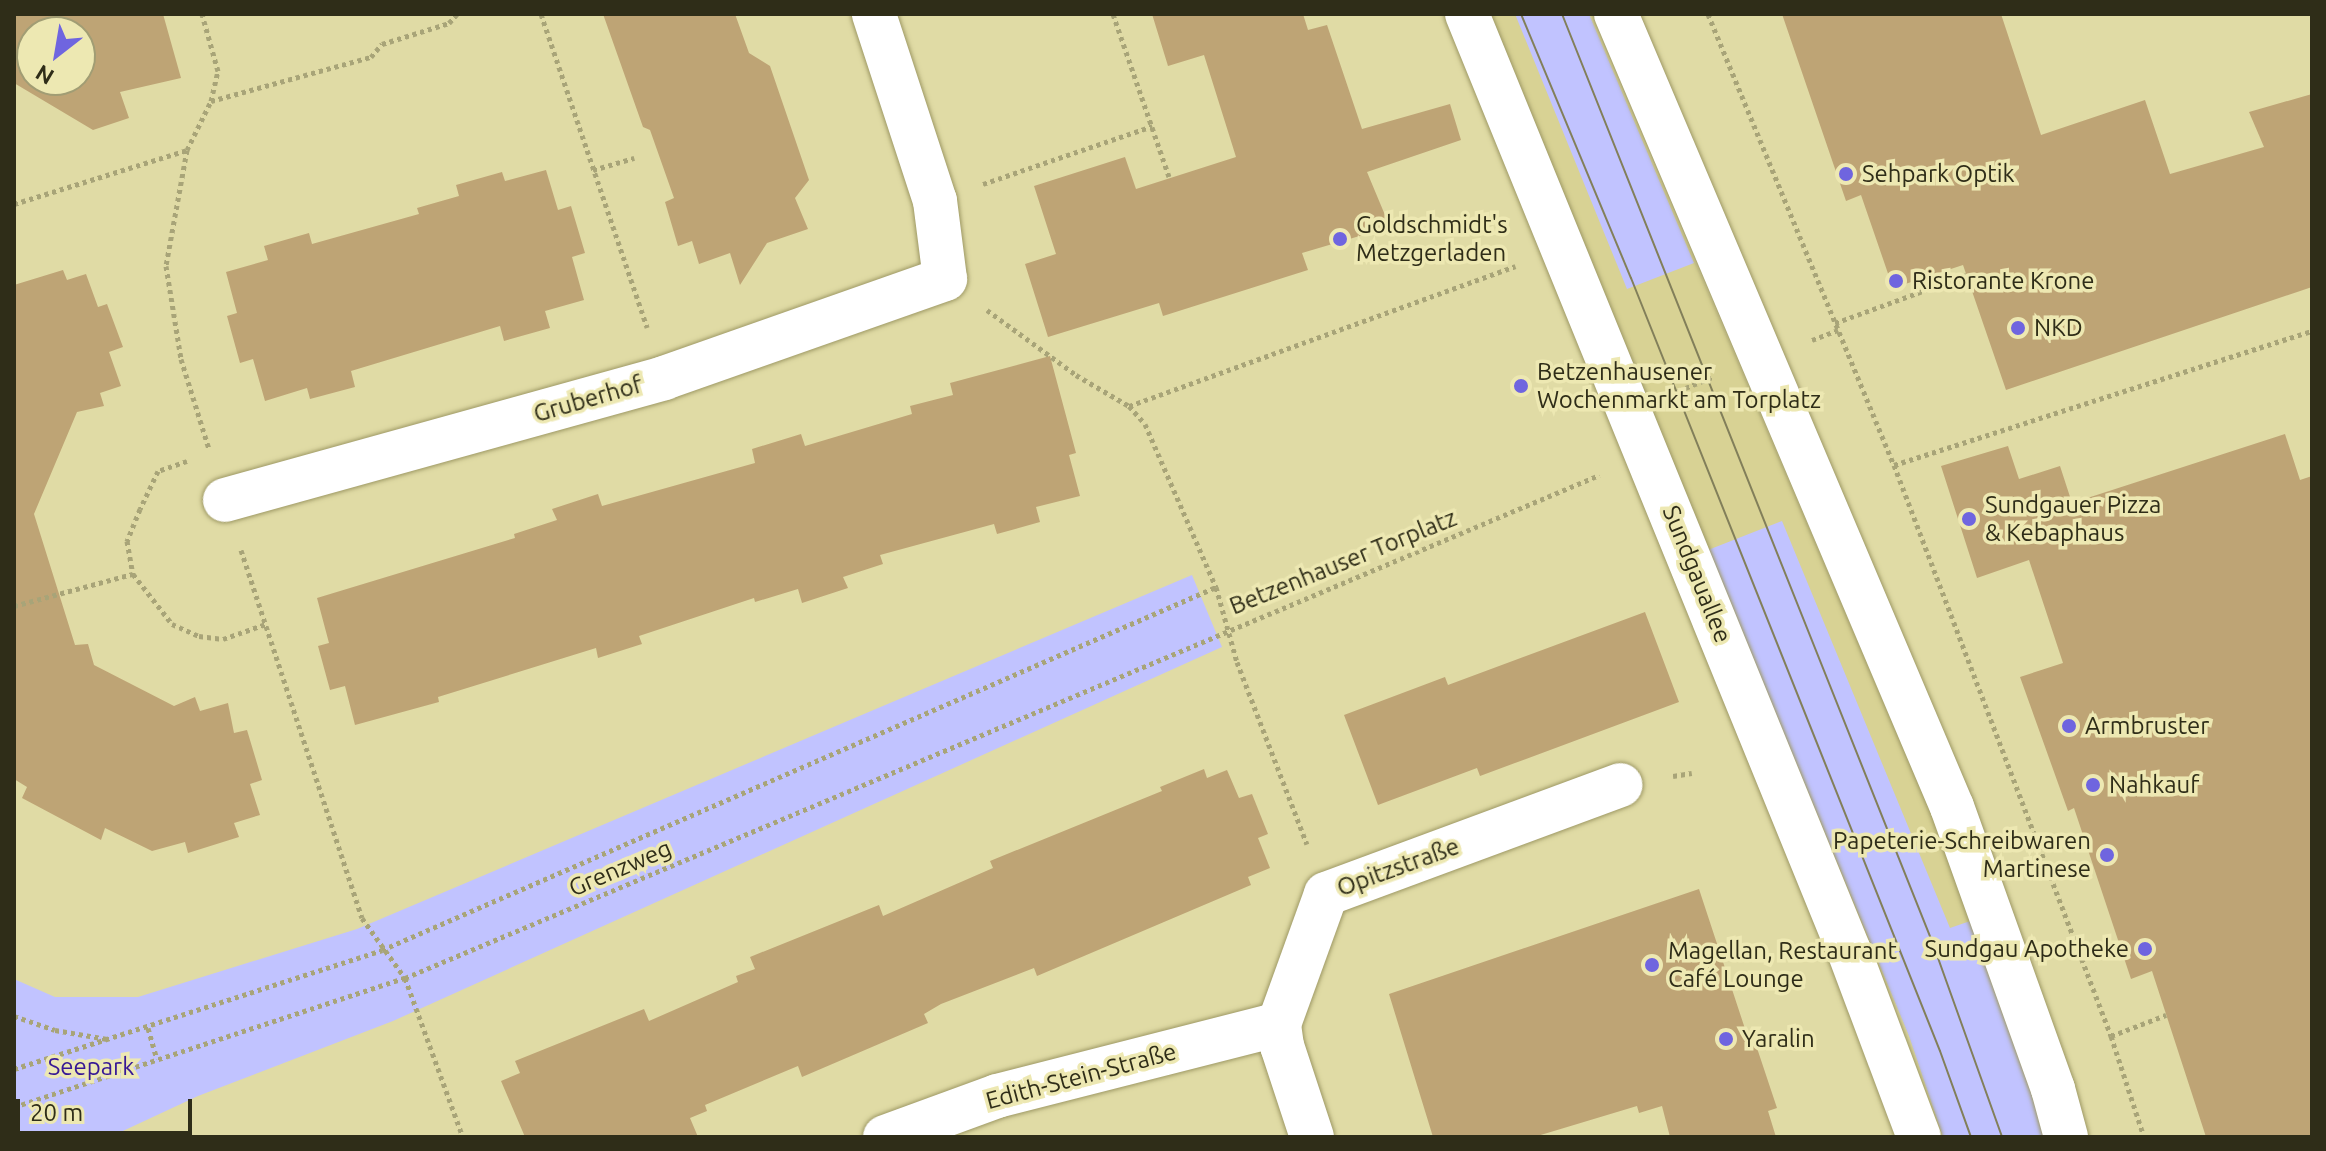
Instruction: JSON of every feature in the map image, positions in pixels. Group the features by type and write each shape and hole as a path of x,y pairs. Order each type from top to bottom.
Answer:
{"street":[{"path":"874,14 935,201 945,279"},
{"name":"Sundgauallee","path":"1467,14 1849,951 1919,1137"},
{"path":"1616,14 1952,807 2053,1089 2066,1137"},
{"name":"Gruberhof","path":"225,500 664,378 945,279"},
{"name":"Opitzstraße","path":"1279,1024 1326,894 1621,785"},
{"path":"1279,1024 1282,1046 1312,1137"},
{"name":"Edith-Stein-Straße","path":"885,1137 997,1096 1279,1024"}],"path":[{"path":"202,14 218,71 211,101 187,150 166,266 181,359 210,453 158,471 127,541 133,574 172,624 199,636 223,639 266,624"},
{"path":"211,101 371,57 382,44 449,23 457,14"},
{"path":"541,14 664,378"},
{"path":"1113,14 1169,177"},
{"path":"1708,14 1894,465 2111,1036 2144,1137"},
{"path":"935,201 1152,126"},
{"path":"14,204 187,150"},
{"path":"593,170 634,158"},
{"path":"1129,406 1516,265"},
{"path":"1835,323 1967,275"},
{"name":"Betzenhauser Torplatz","path":"945,279 1076,375 1129,406 1145,424 1216,587 1229,631 1607,471"},
{"path":"1894,465 2312,331"},
{"path":"225,500 362,918 405,978 463,1137"},
{"path":"14,606 133,574"},
{"path":"14,1069 382,950 1216,587"},
{"path":"1229,631 1326,894"},
{"name":"Grenzweg","path":"14,1107 405,978 1229,631"},
{"path":"2111,1036 2166,1015"},
{"path":"14,1016 55,1030 108,1039"},
{"path":"148,1028 157,1059"}],"shaded area":[{"path":"1488,14 1589,14 1976,919 1943,1137 1909,1036"}],"green space":[{"path":"1515,14 1589,14 1694,263 1627,289"},
{"path":"1782,521 1950,928 1976,919 2047,1137 1943,1137 1909,1036 1708,550"},
{"name":"Seepark","path":"1192,575 1222,647 393,1021 198,1096 110,1137 14,1137 14,979 55,997 138,997 357,929"}],"building":[{"path":"14,14 163,14 181,78 120,92 129,118 93,130 36,96 96,96 96,16 16,16 16,84"},
{"path":"603,14 735,14 749,53 770,66 809,180 795,198 808,229 767,243 740,285 730,253 699,264 692,241 678,246 665,202 674,198 650,130 643,127"},
{"path":"1152,14 1303,14 1308,30 1327,25 1362,129 1450,104 1461,140 1367,172 1390,227 1302,253 1308,270 1163,316 1159,303 1048,337 1025,264 1056,254 1034,186 1125,157 1136,189 1236,157 1204,55 1168,66"},
{"path":"1782,14 2001,14 2041,135 2145,100 2170,174 2264,147 2249,112 2312,94 2312,287 2006,390 1963,265 1893,288 1861,195 1846,201"},
{"path":"546,170 558,210 571,206 585,253 572,257 584,300 545,311 550,328 504,341 500,326 351,371 355,387 310,399 307,388 265,401 253,359 240,363 227,316 237,313 226,272 268,260 264,246 309,233 312,244 419,214 417,208 459,196 456,185 502,172 505,181"},
{"path":"63,270 67,280 86,274 98,307 107,304 123,347 109,352 121,386 100,393 104,406 77,412 34,514 75,645 88,644 94,665 174,706 195,697 200,711 228,703 234,733 247,730 262,780 250,784 260,815 234,823 239,837 188,853 185,842 152,851 105,828 101,840 22,798 27,787 14,779 14,285"},
{"path":"1050,356 1076,453 1069,455 1080,496 1036,507 1040,522 997,534 994,524 880,555 883,564 843,577 848,588 802,603 798,589 755,602 754,598 639,636 642,644 598,658 596,648 438,697 439,702 355,725 345,686 330,690 318,646 329,643 317,598 515,538 514,534 557,520 552,509 598,494 602,506 755,463 752,449 801,434 805,446 912,414 910,406 953,395 950,383"},
{"path":"2285,434 2300,480 2312,476 2312,1137 2206,1137 2152,971 2131,979 2074,808 2068,811 2020,677 2063,663 2029,560 1977,578 1941,466 2008,446 2019,479 2060,466 2072,503"},
{"path":"1645,612 1679,702 1480,776 1477,768 1378,805 1344,715 1445,677 1448,685"},
{"path":"1204,769 1207,778 1227,770 1239,798 1252,794 1268,834 1258,838 1270,868 1248,877 1251,885 1037,976 1034,968 941,1004 924,1014 928,1023 802,1077 798,1066 705,1105 707,1111 690,1118 698,1137 525,1137 501,1081 520,1073 515,1061 644,1009 649,1021 738,982 736,976 755,969 750,957 879,905 883,916 993,868 990,861 1162,791 1160,787"},
{"path":"1699,889 1751,1047 1756,1045 1777,1108 1768,1111 1776,1137 1670,1137 1662,1106 1639,1113 1637,1106 1534,1137 1433,1137 1389,994"}],"tram line":[{"path":"1521,14 1631,278 1940,1051 1971,1137"},
{"path":"1562,14 1933,944 2002,1137"}],"place":[{"name":"Sehpark Optik","path":"1846,174"},
{"name":"Goldschmidt's Metzgerladen","path":"1340,239"},
{"name":"Ristorante Krone","path":"1896,281"},
{"name":"NKD","path":"2018,328"},
{"name":"Betzenhausener Wochenmarkt am Torplatz","path":"1521,386"},
{"name":"Sundgauer Pizza & Kebaphaus","path":"1969,519"},
{"name":"Armbruster","path":"2069,726"},
{"name":"Nahkauf","path":"2093,785"},
{"name":"Papeterie-Schreibwaren Martinese","path":"2107,855"},
{"name":"Sundgau Apotheke","path":"2145,949"},
{"name":"Magellan, Restaurant Café Lounge","path":"1652,965"},
{"name":"Yaralin","path":"1726,1039"}]}
